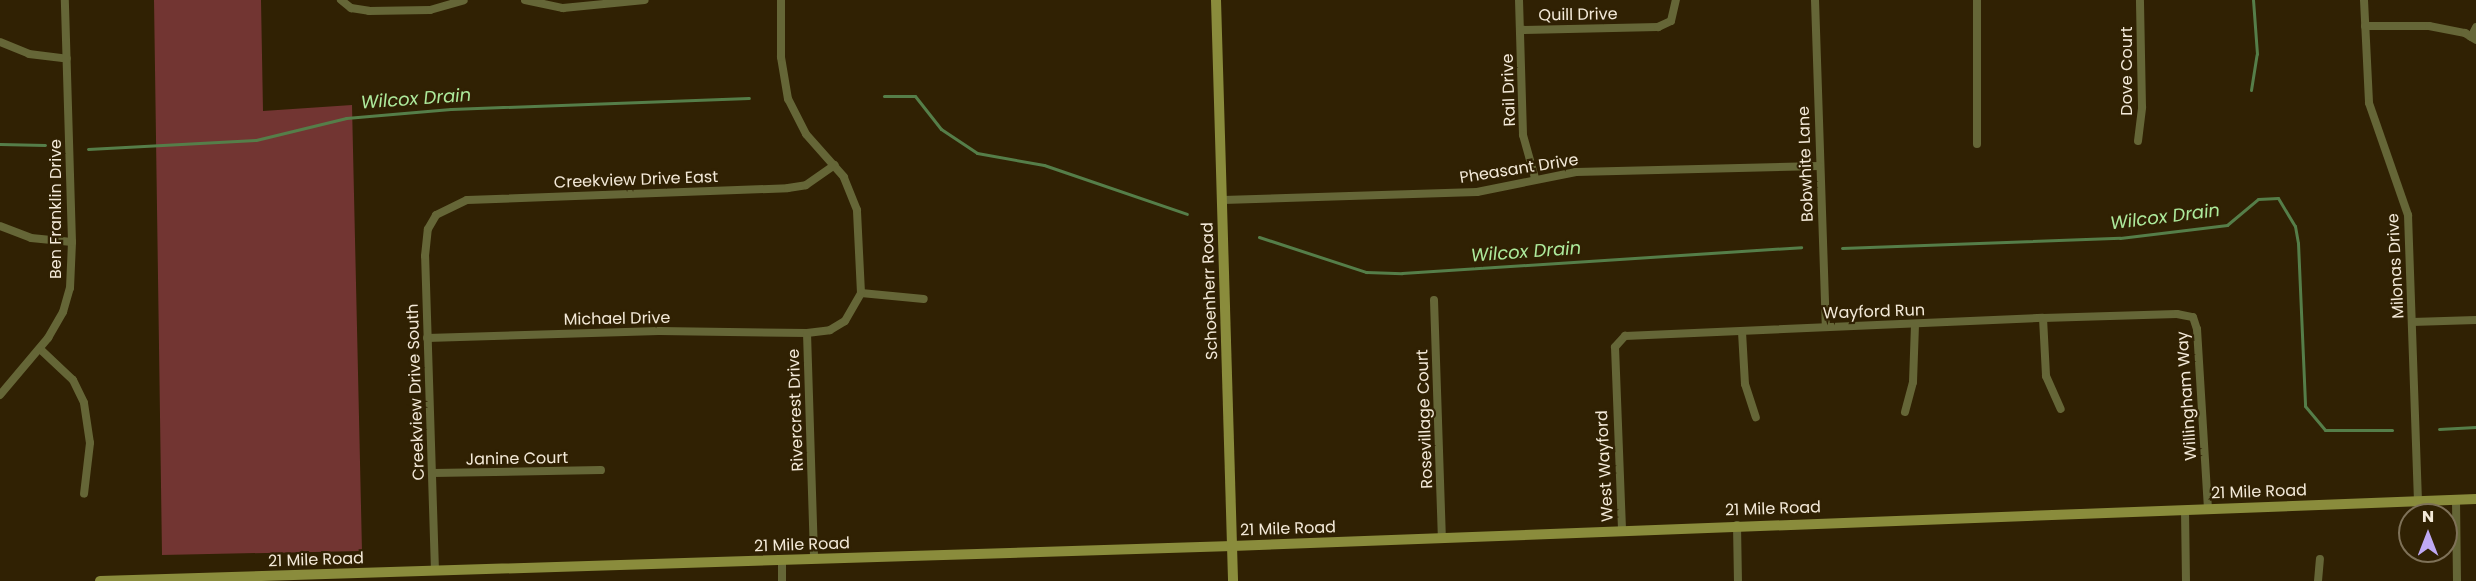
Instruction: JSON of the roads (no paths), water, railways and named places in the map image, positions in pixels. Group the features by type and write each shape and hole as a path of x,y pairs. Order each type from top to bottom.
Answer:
{"street":[{"name":"Ben Franklin Drive","path":"0,394 40,348 59,320 68,296 72,242 65,0"},
{"path":"341,0 351,8 369,11 430,10 464,0"},
{"path":"525,0 554,8 645,0"},
{"path":"781,0 781,57 788,99 806,134 835,165 850,188 857,210 861,293 924,299"},
{"name":"Schoenherr Road","path":"1216,0 1233,581"},
{"name":"Rail Drive","path":"1519,0 1523,135 1535,178"},
{"name":"Quill Drive","path":"1520,30 1658,27 1671,21 1676,0"},
{"name":"Bobwhite Lane","path":"1815,0 1826,326"},
{"path":"1977,0 1977,144"},
{"name":"Dove Court","path":"2138,141 2142,107 2140,0"},
{"name":"Milonas Drive","path":"2364,0 2372,115 2408,215 2418,501"},
{"path":"2365,26 2429,26 2474,38 2476,27"},
{"path":"0,42 29,54 67,59"},
{"name":"Creekview Drive East","path":"436,214 449,205 467,200 788,188 806,185 835,165"},
{"name":"Pheasant Drive","path":"1222,200 1477,192 1535,178 1576,172 1819,166"},
{"name":"Creekview Drive South","path":"435,571 426,239 436,214"},
{"path":"0,226 40,240 72,242"},
{"name":"Rivercrest Drive","path":"814,559 807,333 830,330 845,321 861,293"},
{"name":"Rosevillage Court","path":"1434,300 1442,537"},
{"name":"Wayford Run","path":"1615,401 1615,347 1625,336 2043,318 2177,314 2193,317"},
{"name":"Willingham Way","path":"2193,317 2197,329 2208,509"},
{"path":"2043,318 2044,369 2061,410"},
{"path":"2412,321 2476,320"},
{"path":"1905,412 1913,382 1915,324"},
{"name":"Michael Drive","path":"427,338 658,331 807,333"},
{"path":"1742,332 1745,384 1756,417"},
{"path":"40,348 73,380 84,403 90,443 84,494"},
{"name":"West Wayford","path":"1615,401 1622,529"},
{"name":"Janine Court","path":"433,473 601,470"},
{"name":"21 Mile Road","path":"100,581 366,577 435,571 1232,546 1622,529 2476,499"},
{"path":"2457,500 2457,581"},
{"path":"2185,510 2186,581"},
{"path":"1737,525 1738,581"},
{"path":"2318,581 2320,559"},
{"path":"782,560 782,581"}],"waterway":[{"path":"2251,90 2257,54 2253,0"},
{"name":"Wilcox Drain","path":"884,96 915,96 941,129 977,153 1044,165 1187,214"},
{"name":"Wilcox Drain","path":"88,149 256,140 346,118 451,109 749,98"},
{"name":"Wilcox Drain","path":"0,144 45,145"},
{"name":"Wilcox Drain","path":"1842,248 2120,238 2227,225 2258,199 2278,198 2295,226 2298,243 2305,406 2325,430 2392,430"},
{"name":"Wilcox Drain","path":"1259,237 1366,272 1402,273 1801,247"},
{"name":"Wilcox Drain","path":"2439,429 2476,427"}]}
